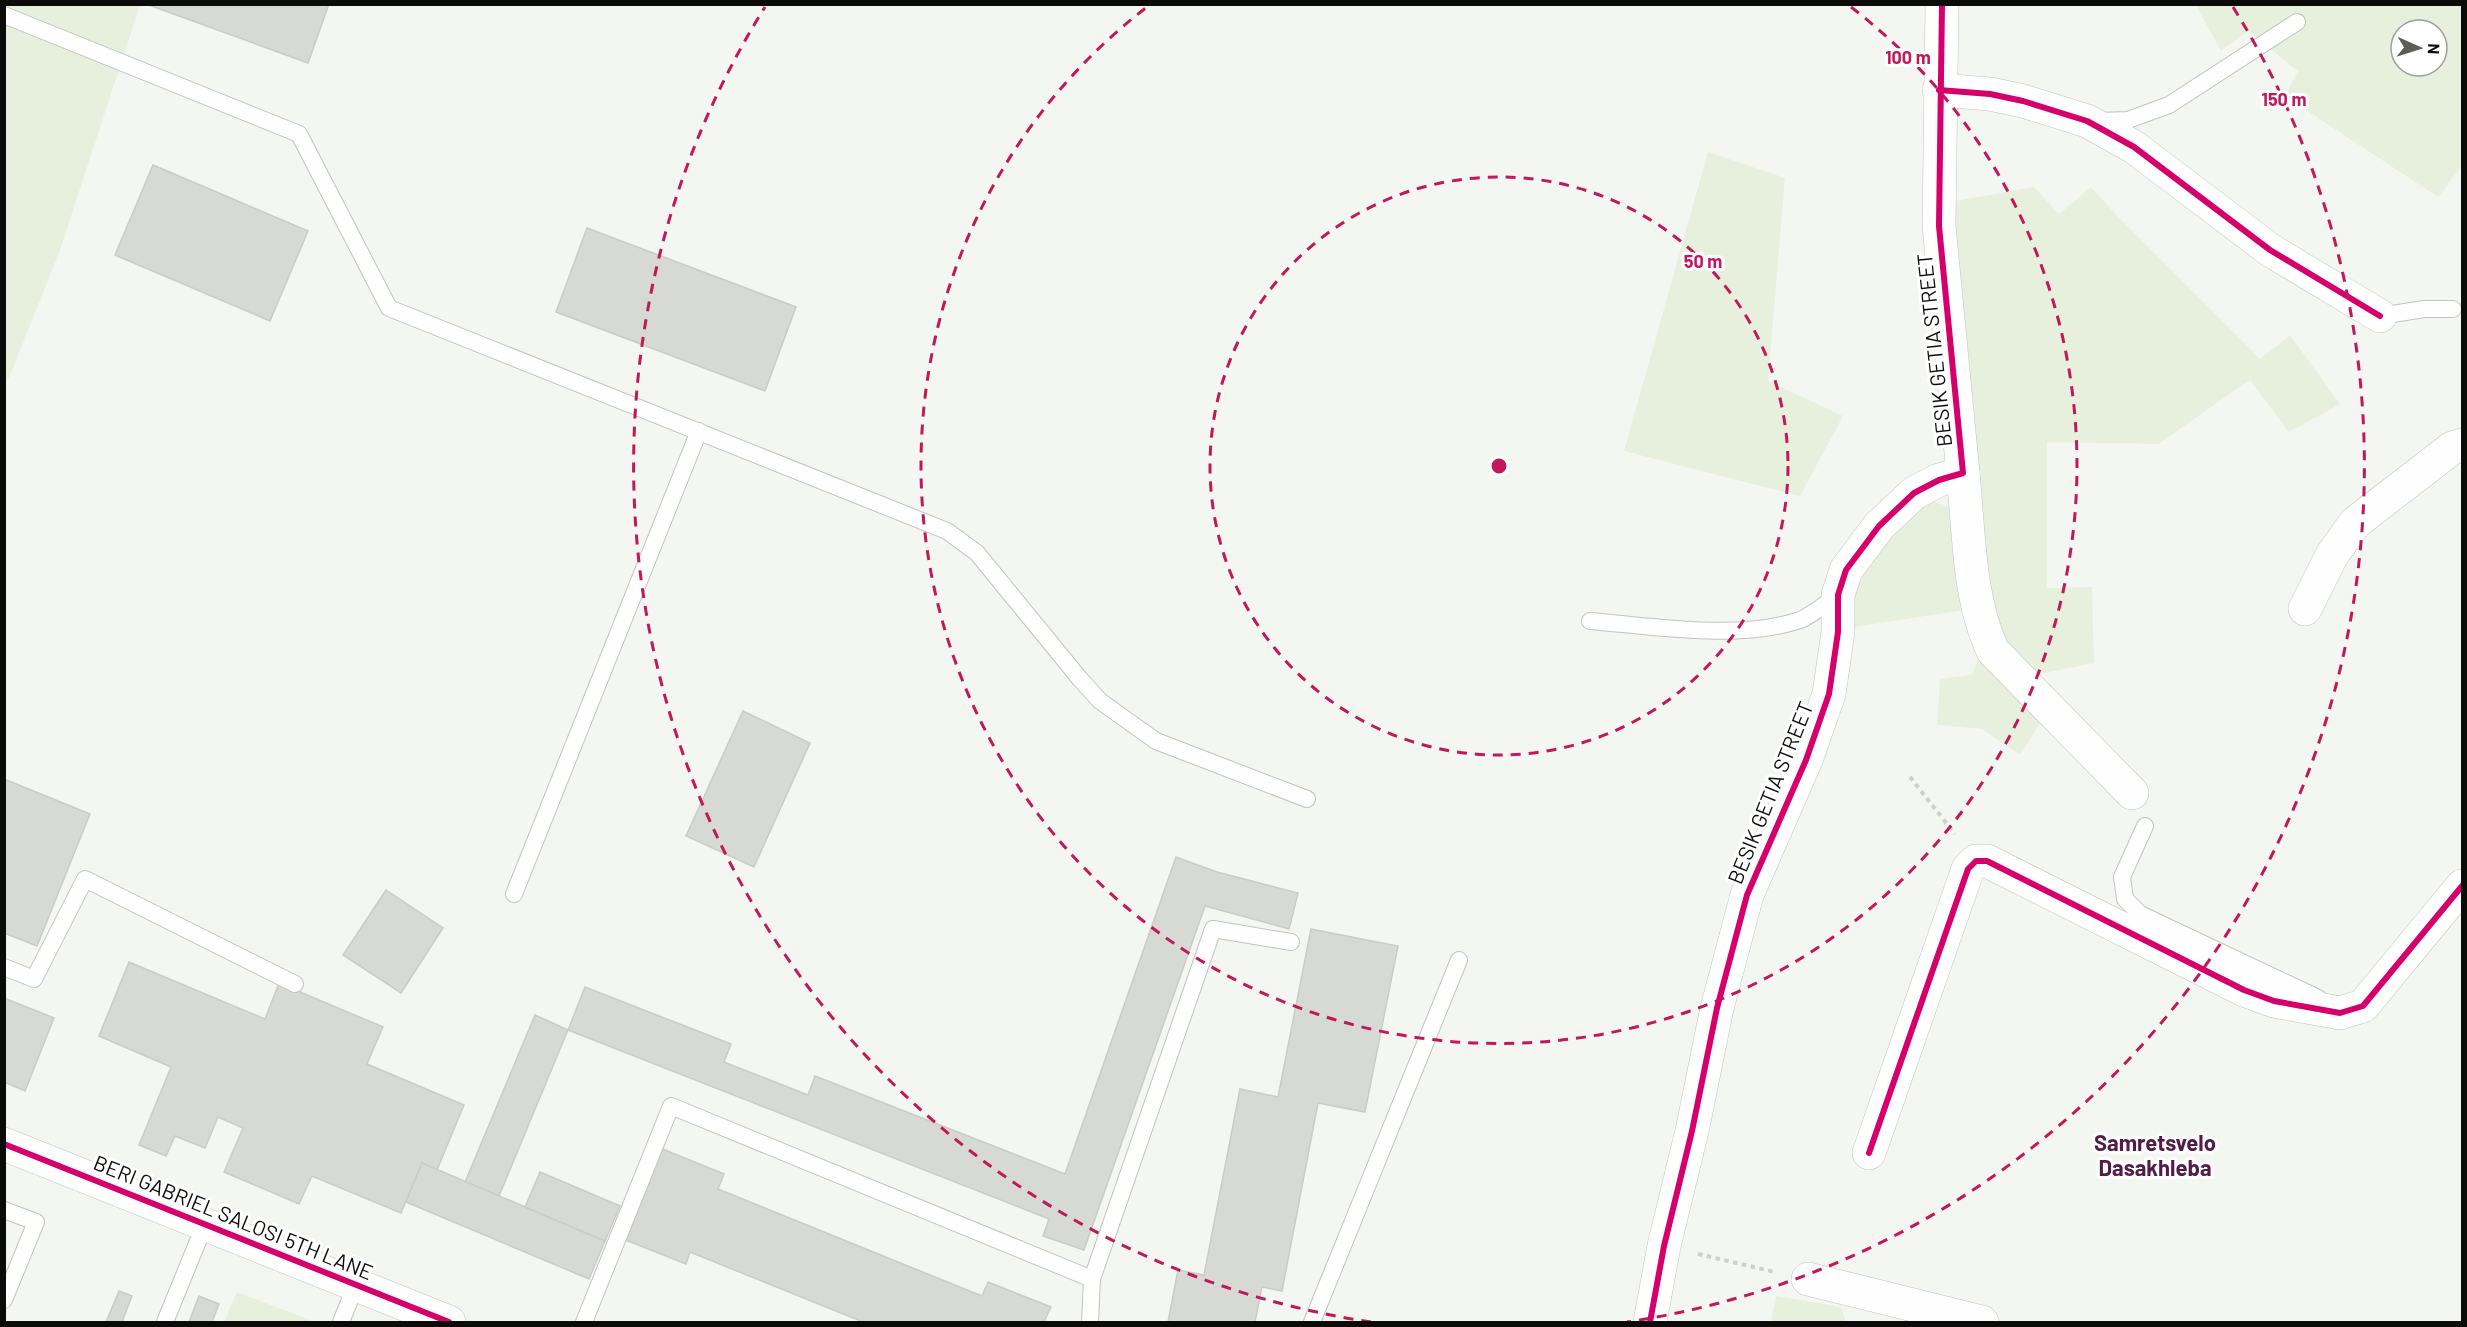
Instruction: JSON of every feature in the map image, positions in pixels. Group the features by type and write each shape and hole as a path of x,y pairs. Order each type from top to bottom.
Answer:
{"street":[{"name":"BESIK GETIA STREET","path":"1650,1323 1664,1246 1692,1131 1717,1008 1747,895 1806,760 1829,694 1838,632 1838,595 1846,570 1879,526 1914,493 1939,480 1964,473 1939,226 1939,90 1942,4"},
{"path":"1939,90 1990,94 2023,101 2087,121 2134,147 2270,250 2380,316"},
{"path":"2305,609 2332,555 2355,523 2452,448 2463,445"},
{"path":"1964,473 1976,598 1983,629 1993,651 2132,793"},
{"path":"1869,1153 1968,869 1976,861 1987,861 2244,990 2274,1001 2340,1013 2363,1006 2463,886"},
{"name":"BERI GABRIEL SALOSI 5TH LANE","path":"4,1144 449,1323"},
{"path":"1808,1279 1982,1323"}],"lane":[{"path":"4,15 299,134 389,308 947,531 977,554 1100,700 1156,741 1306,799"},
{"path":"2087,121 2128,120 2169,105 2297,22"},
{"path":"2380,316 2424,309 2452,309"},
{"path":"514,894 699,431"},
{"path":"1590,621 1702,630 1766,628 1802,619 1838,595"},
{"path":"2145,826 2122,877 2125,899 2140,914 2318,998 2323,1010"},
{"path":"4,967 34,979 85,879 295,984"},
{"path":"1090,1323 1092,1280 1213,929 1291,942"},
{"path":"1312,1323 1459,960"},
{"path":"584,1323 670,1106 1092,1280"},
{"path":"4,1210 36,1222 4,1300"},
{"path":"165,1323 205,1224"},
{"path":"341,1323 356,1285"}],"path":[{"path":"1910,777 1976,861"},
{"path":"1664,1246 1808,1279"}],"green space":[{"path":"5,5 140,5 59,253 8,380 5,378"},
{"path":"2196,5 2462,5 2462,166 2438,197 2285,96 2298,71 2248,31 2221,51"},
{"path":"1708,152 1785,178 1768,381 1843,416 1800,496 1624,451"},
{"path":"2034,187 2059,214 2091,187 2260,359 2290,335 2340,404 2289,432 2250,380 2158,444 2047,442 2047,588 2092,587 2094,663 2029,676 1998,640 1984,603 1954,252 1955,201"},
{"path":"1934,501 1948,507 1958,516 1970,609 1848,628 1850,584 1918,504"},
{"path":"1983,647 2045,715 2020,755 1982,729 1937,725 1940,679 1972,675"},
{"path":"237,1292 310,1320 310,1322 224,1322"},
{"path":"1776,1296 1841,1307 1846,1322 1771,1322"}],"building":[{"path":"146,4 329,4 308,63"},
{"path":"153,165 308,231 270,321 115,255"},
{"path":"587,228 796,307 765,391 556,312"},
{"path":"743,711 810,743 754,867 686,836"},
{"path":"4,779 90,814 37,946 4,933"},
{"path":"1176,857 1217,872 1298,893 1289,929 1205,906 1084,1250 1043,1236 1049,1219 568,1030 585,987 731,1044 724,1062 808,1095 815,1076 1065,1174"},
{"path":"386,890 443,928 401,993 343,955"},
{"path":"1311,929 1398,946 1365,1112 1318,1103 1282,1291 1262,1287 1255,1322 1168,1322 1178,1270 1204,1275 1240,1089 1278,1097"},
{"path":"129,962 265,1019 279,983 383,1027 367,1064 464,1105 437,1170 422,1163 401,1213 312,1176 299,1204 224,1172 243,1128 218,1117 205,1148 175,1136 166,1156 139,1145 171,1067 99,1036"},
{"path":"4,998 54,1018 25,1091 4,1082"},
{"path":"535,1015 568,1030 499,1196 465,1182"},
{"path":"660,1148 724,1174 718,1189 982,1296 988,1282 1051,1307 1044,1322 863,1322 690,1252 686,1264 623,1239"},
{"path":"422,1163 605,1241 589,1279 406,1202"},
{"path":"540,1172 620,1206 605,1241 525,1207"},
{"path":"119,1291 132,1296 122,1322 106,1322"},
{"path":"199,1296 219,1304 212,1322 189,1322"}],"cycle path":[{"path":"1650,1322 1664,1246 1692,1131 1717,1008 1747,895 1806,760 1829,694 1838,632 1838,595 1846,570 1879,526 1914,493 1939,480 1963,473 1939,226 1942,4"},
{"path":"1939,90 1990,94 2023,101 2087,121 2134,147 2270,250 2380,316"},
{"path":"1869,1153 1968,869 1976,861 1987,861 2244,990 2274,1001 2340,1013 2363,1006 2462,886"},
{"path":"4,1144 449,1322"}],"district":[{"name":"Samretsvelo Dasakhleba","path":"2155,1156"}]}
